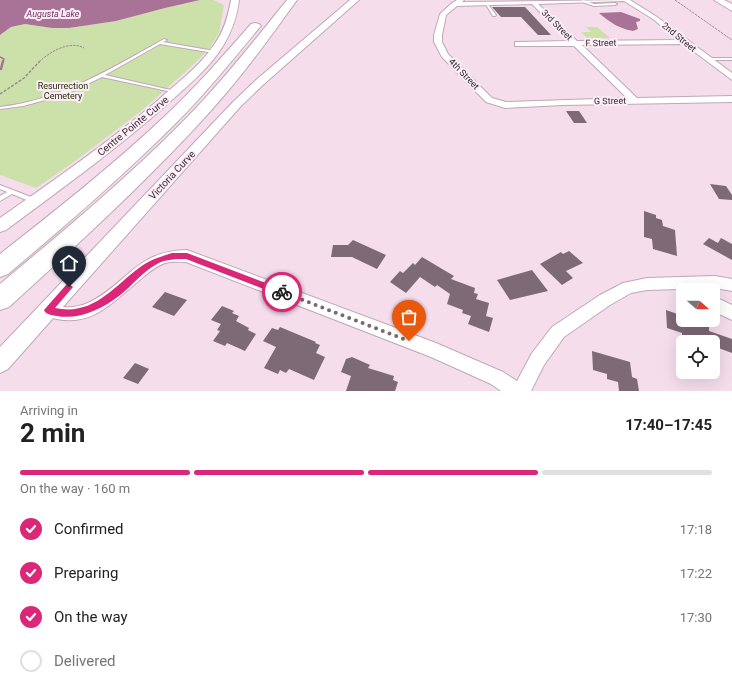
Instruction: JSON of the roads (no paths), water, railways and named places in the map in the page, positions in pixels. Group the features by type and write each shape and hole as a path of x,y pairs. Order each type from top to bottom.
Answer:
{"highway":[{"path":"0,267 78,204 168,121 206,82 278,0"},
{"path":"0,299 126,187 174,139 222,88 292,0"}],"main road":[{"path":"718,0 732,8"}],"street":[{"name":"Centre Pointe Curve","path":"0,226 110,146 175,92 196,72 214,52 230,26 235,0"},
{"name":"Victoria Curve","path":"0,362 237,104 260,82 355,0"},
{"path":"457,2 486,4 532,1 623,0"},
{"name":"2nd Street","path":"626,0 655,18 706,59 732,77"},
{"name":"3rd Street","path":"532,1 635,101"},
{"name":"4th Street","path":"457,2 443,14 438,35 438,42 445,55 489,100"},
{"name":"F Street","path":"518,44 685,42"},
{"name":"G Street","path":"489,100 504,105 732,99"},
{"path":"48,310 66,314 83,311 102,303 117,293 141,270 155,261 172,256 187,256 436,351 497,378 516,391"},
{"path":"709,283 715,282 732,285"},
{"path":"522,391 538,359 558,332 605,300 628,287 647,284 676,286"},
{"path":"720,307 732,313"}],"lane":[{"path":"583,1 594,5 615,4"},
{"path":"486,4 494,15"},
{"path":"0,108 57,96 79,87 103,76 165,40"},
{"path":"160,43 214,52"},
{"path":"706,59 732,59"},
{"path":"103,76 175,92"},
{"path":"0,187 34,201"},
{"path":"0,199 11,192"}],"water":[{"name":"Augusta Lake","path":"0,0 200,0 116,21 69,28 52,28 25,24 11,27 0,35"},
{"path":"621,12 640,19 640,21 636,22 638,29 633,31 619,27 599,13"}],"waterway":[{"path":"0,57 4,59 3,62"},
{"path":"1,69 3,61"}],"park label":[{"name":"Resurrection Cemetery","path":"63,92"}]}
